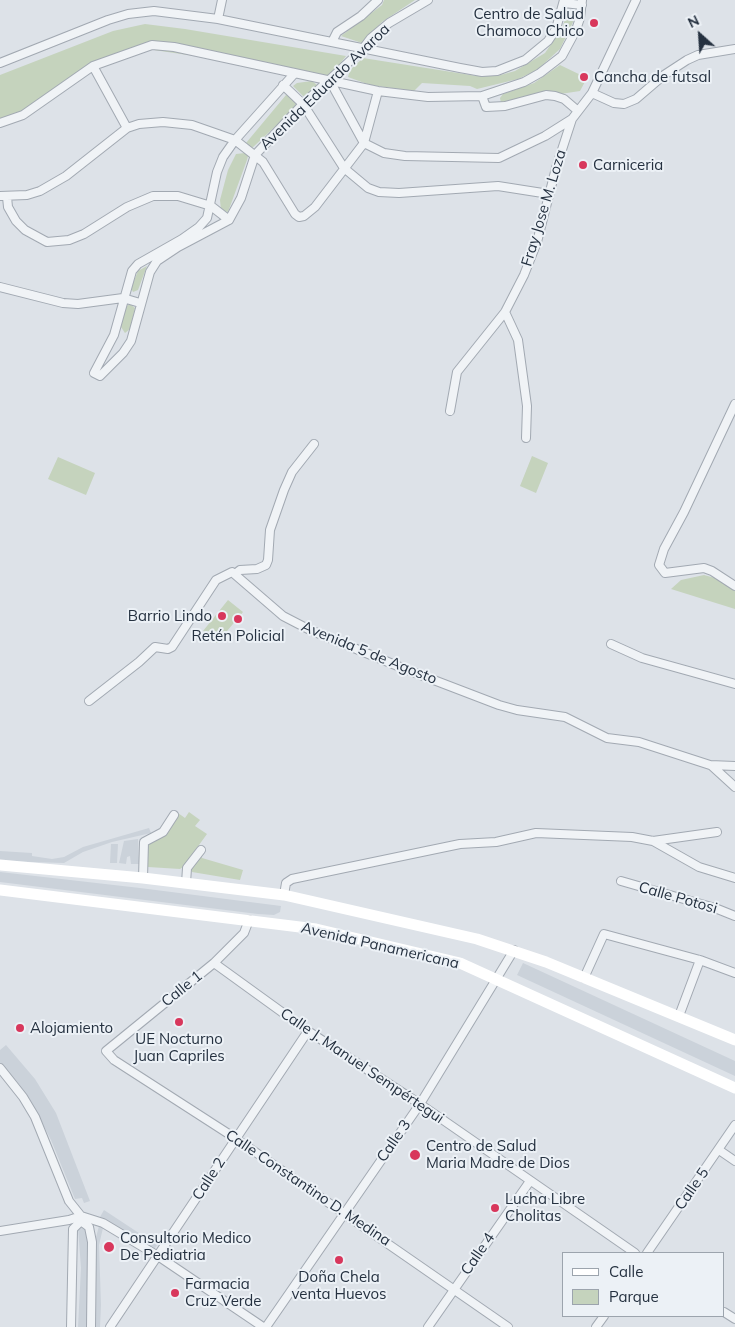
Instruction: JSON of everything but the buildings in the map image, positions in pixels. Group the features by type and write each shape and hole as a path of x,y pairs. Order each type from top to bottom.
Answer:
{"street":[{"path":"218,20 222,0"},
{"name":"Avenida Eduardo Avaroa","path":"332,42 337,32 361,16 378,0"},
{"name":"Avenida Eduardo Avaroa","path":"294,74 235,140 223,157 217,172 212,206 207,218 200,227 138,264 132,271 114,335 94,373 100,376 131,342 140,302 150,272 157,261 178,247 229,220 241,198 255,155 303,104 362,50 371,38 389,23 428,0"},
{"name":"Fray Jose M. Loza","path":"450,411 457,372 505,312 524,276 537,242 549,194 572,119 592,93 636,0"},
{"path":"0,63 78,31 128,14 154,11 218,20 332,42 362,50 482,72 497,70 525,60 548,41 556,28 564,1 582,2 580,18 573,40 562,56 552,65 517,85 482,96 428,97 378,91 163,45 141,48 93,66 36,108 15,119 0,123"},
{"path":"592,93 624,104 636,98 664,75 687,60 698,55 735,49"},
{"path":"93,66 127,128"},
{"path":"330,81 364,143 384,153 405,156 499,158 545,136 572,119"},
{"path":"283,85 303,104 344,168 360,184 379,192 421,192 498,186 549,194"},
{"path":"229,220 212,206 178,196 152,196 127,207 84,234 69,240 53,242 35,237 24,230 10,213 4,196 27,195 51,186 127,128 151,122 178,123 210,130 235,140 255,155 263,162 291,208 299,217 310,212 364,143 378,91"},
{"path":"482,96 486,107 504,106 546,95 555,96 564,99 578,110"},
{"path":"0,287 63,303 78,304 123,298 140,302"},
{"path":"505,312 518,340 527,406 526,438"},
{"path":"735,404 684,512 664,549 659,565 665,573 704,568 735,586"},
{"path":"89,700 140,662 155,647 172,647 216,580 228,573 235,574 240,570 257,569 266,564 268,560 270,530 284,490 292,472 314,444"},
{"name":"Avenida 5 de Agosto","path":"235,574 283,616 310,630 405,670 499,705 517,710 565,717 607,738 639,742 710,765 735,766"},
{"path":"611,644 642,658 735,684"},
{"name":"Avenida 5 de Agosto","path":"710,765 735,787"},
{"path":"143,878 144,842 163,832 174,816"},
{"path":"284,895 286,883 292,879 460,844 496,842 536,832 632,837 654,841 717,832"},
{"path":"654,841 699,867 735,878"},
{"path":"186,883 187,868 200,850"},
{"name":"Avenida Panamericana","path":"0,865 143,878 284,895 477,939 514,950 735,1040"},
{"name":"Calle Potosi","path":"620,881 716,908 735,916"},
{"name":"Avenida Panamericana","path":"0,890 316,929 460,963 735,1088"},
{"name":"Calle 1","path":"106,1051 214,963 244,933 249,920"},
{"path":"584,978 604,934 700,960 735,973"},
{"name":"Calle 3","path":"264,1327 420,1104 514,950"},
{"path":"679,1016 700,960"},
{"name":"Calle J. Manuel Sempértegui","path":"214,963 308,1031 420,1104 635,1252"},
{"name":"Calle 2","path":"110,1327 308,1031"},
{"name":"Calle Constantino D. Medina","path":"106,1051 114,1060 235,1138 508,1327"},
{"path":"0,1068 23,1097 35,1117 69,1201 89,1227 92,1242 91,1327"},
{"name":"Calle 5","path":"648,1252 735,1125"},
{"path":"719,1150 735,1161"},
{"name":"Calle 4","path":"428,1327 530,1181"},
{"path":"71,1327 73,1229 81,1218"},
{"path":"0,1231 81,1218 103,1223 158,1256 264,1327"}],"shaded area":[{"path":"149,828 151,833 112,842 83,852 64,863 0,861 0,851 32,853 32,856 52,859 64,857 83,847"},
{"path":"138,839 139,864 131,864 130,856 127,857 126,864 119,863 124,841"},
{"path":"111,844 118,844 117,863 110,863"},
{"path":"0,872 281,906 280,912 274,915 258,914 0,882"},
{"path":"523,963 735,1061 735,1076 517,975"},
{"path":"6,1045 35,1079 56,1113 90,1201 84,1203 82,1198 75,1199 51,1140 37,1113 17,1082 0,1064 0,1050"},
{"path":"104,1210 157,1245 153,1251 100,1217"},
{"path":"99,1226 103,1228 99,1245 101,1305 100,1327 95,1327 94,1245"},
{"path":"87,1227 90,1266 88,1327 78,1327 81,1268 78,1228"}],"green space":[{"path":"384,0 415,0 382,22 362,43 341,36 382,5"},
{"path":"573,10 575,18 560,49 537,70 518,79 477,89 470,86 422,83 414,91 370,85 348,77 350,70 363,58 477,76 497,76 515,71 545,53 562,28 568,11"},
{"path":"145,24 346,56 331,76 147,49 82,74 0,124 0,75 113,31"},
{"path":"560,65 587,78 580,91 501,103 500,98 503,94 534,83"},
{"path":"312,81 317,85 305,98 293,86 297,83"},
{"path":"286,95 290,96 296,104 294,109 251,149 246,143"},
{"path":"245,153 248,156 247,160 228,212 221,210 220,200 228,170 236,154"},
{"path":"147,266 138,290 133,292 131,288 138,271"},
{"path":"130,304 135,308 130,329 125,333 121,327 125,307"},
{"path":"532,456 548,463 536,493 520,486"},
{"path":"58,457 95,473 86,495 48,479"},
{"path":"704,575 715,578 735,591 735,609 671,589 681,580"},
{"path":"228,600 243,612 217,643 203,631"},
{"path":"189,812 200,820 195,826 207,834 183,867 180,869 148,867 146,846 148,843 165,833 178,813 185,818"},
{"path":"201,854 202,858 243,870 240,880 192,872 190,869"}],"place":[{"name":"Centro de Salud Chamoco Chico","path":"594,23"},
{"name":"Cancha de futsal","path":"584,77"},
{"name":"Carniceria","path":"583,165"},
{"name":"Barrio Lindo","path":"222,616"},
{"name":"Retén Policial","path":"238,619"},
{"name":"UE Nocturno Juan Capriles","path":"179,1022"},
{"name":"Alojamiento","path":"20,1028"},
{"name":"Centro de Salud Maria Madre de Dios","path":"415,1155"},
{"name":"Lucha Libre Cholitas","path":"495,1208"},
{"name":"Consultorio Medico De Pediatria","path":"109,1247"},
{"name":"Doña Chela venta Huevos","path":"339,1260"},
{"name":"Farmacia Cruz Verde","path":"175,1293"}]}
